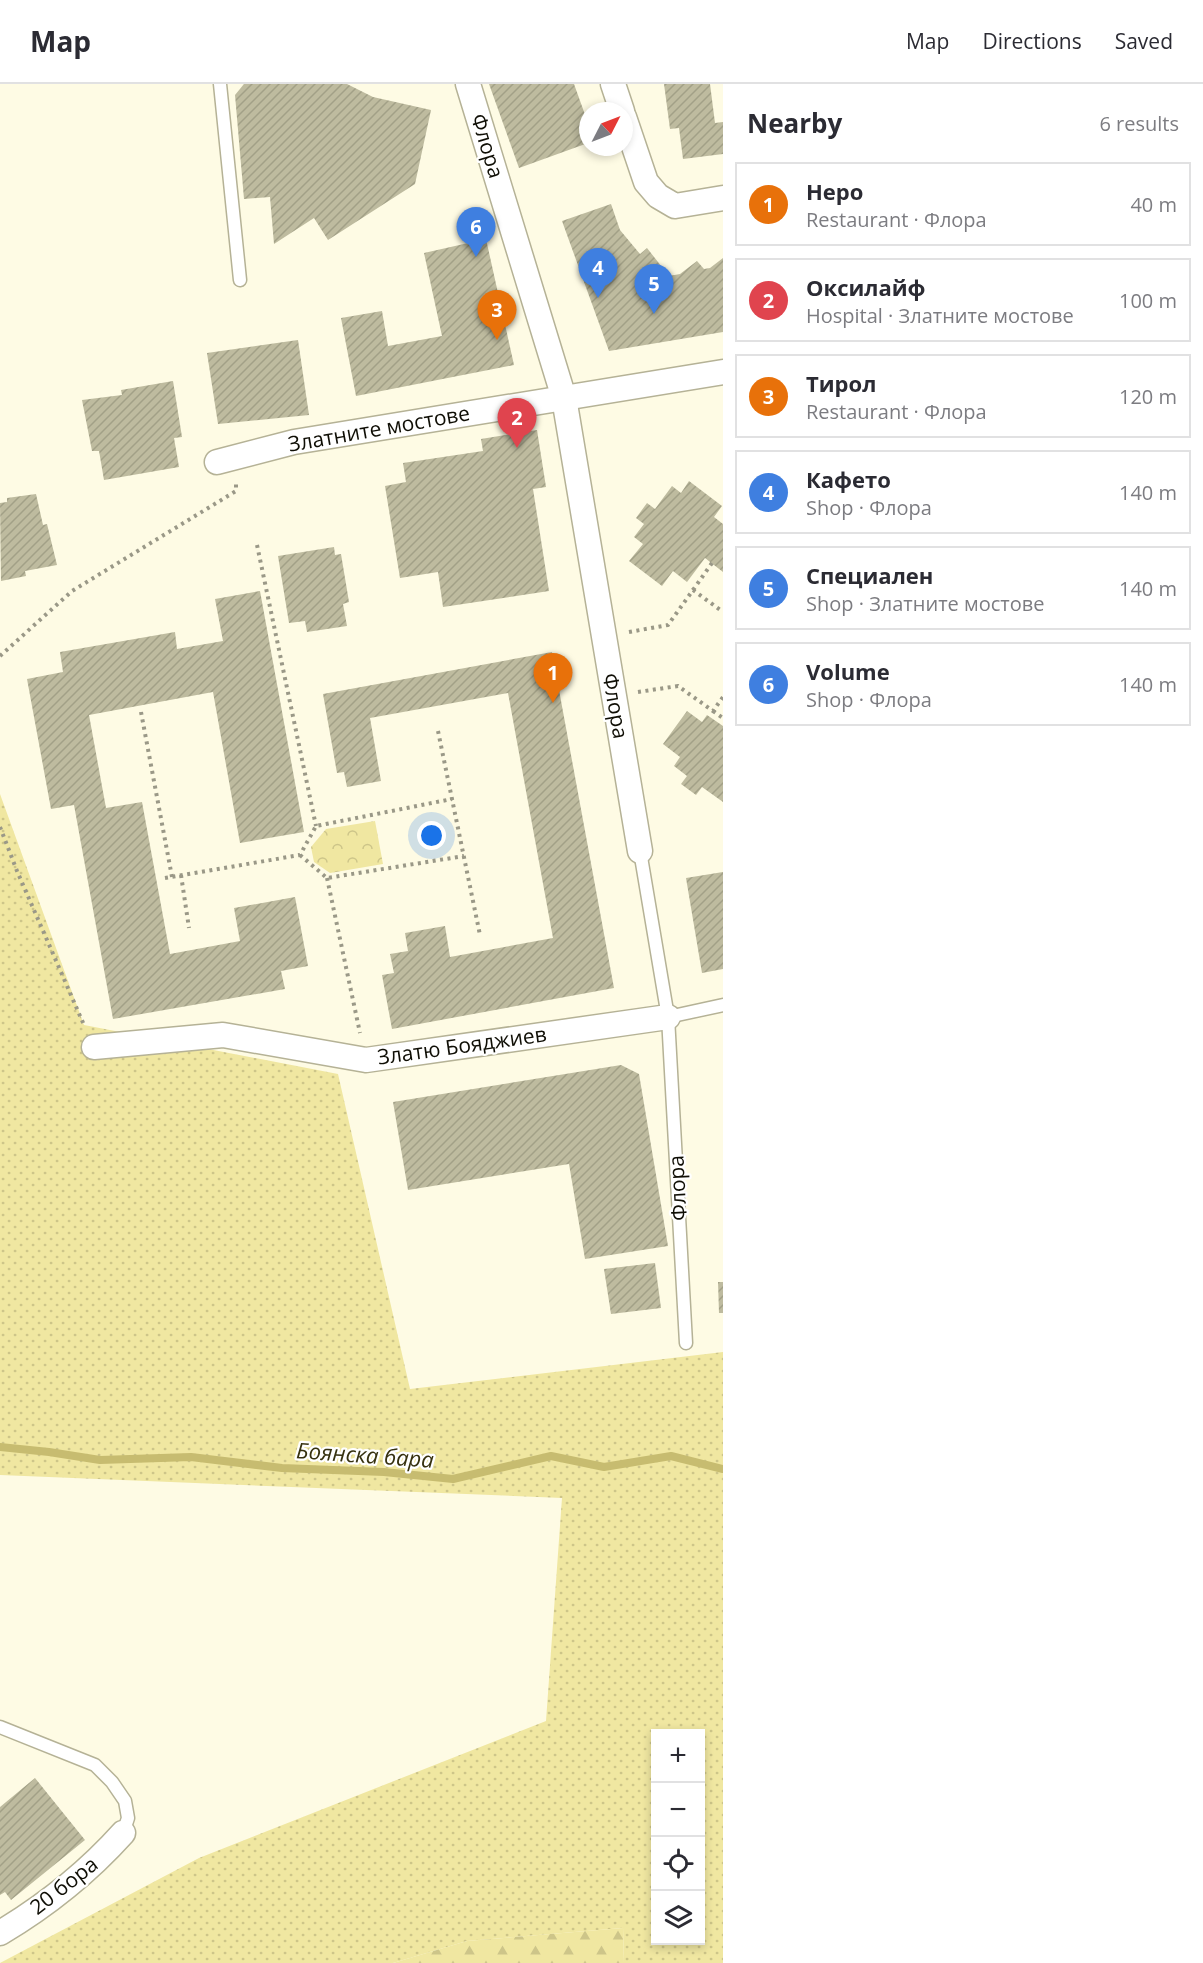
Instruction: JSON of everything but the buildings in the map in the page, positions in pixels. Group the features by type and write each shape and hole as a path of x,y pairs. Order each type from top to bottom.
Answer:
{"street":[{"name":"Флора","path":"468,84 564,398 640,851"},
{"path":"613,84 619,102"},
{"path":"633,144 646,182 658,196 675,206 723,198"},
{"name":"Златните мостове","path":"233,458 294,442 723,372"},
{"name":"Златю Бояджиев","path":"94,1047 223,1035 366,1060 669,1017"},
{"name":"20 бора","path":"0,1933 62,1892 99,1860 123,1833"}],"lane":[{"path":"220,84 240,280"},
{"name":"Флора","path":"640,851 669,1017 686,1343"},
{"name":"Златю Бояджиев","path":"669,1017 723,1005"},
{"path":"0,1727 95,1765 112,1782 125,1801 128,1818 123,1833"}],"path":[{"path":"0,656 72,591 236,491 233,458"},
{"path":"256,545 316,826 300,855"},
{"path":"603,636 668,625 712,563"},
{"path":"693,590 723,612"},
{"path":"614,696 678,686 723,718"},
{"path":"713,711 723,697"},
{"path":"141,712 172,877"},
{"path":"438,731 480,935"},
{"path":"316,826 452,799"},
{"path":"0,827 94,1047"},
{"path":"165,878 300,855 327,878 366,1060"},
{"path":"327,878 464,856"},
{"path":"181,875 189,928"}],"green space":[{"path":"0,794 84,1025 338,1074 410,1389 723,1352 723,1963 624,1963 623,1928 467,1941 393,1963 0,1963 199,1858 546,1721 562,1498 0,1475"},
{"path":"375,821 383,864 330,873 314,862 311,847 326,829"},
{"path":"623,1928 624,1963 393,1963 467,1941"}],"waterway":[{"name":"Боянска бара","path":"0,1447 100,1460 191,1457 282,1468 384,1472 453,1479 551,1456 604,1467 671,1456 723,1469"}],"place":[{"name":"Volume","path":"476,257"},
{"name":"Кафето","path":"598,298"},
{"name":"Специален","path":"654,314"},
{"name":"Тирол","path":"497,340"},
{"name":"Оксилайф","path":"517,448"},
{"name":"Неро","path":"553,703"}]}
